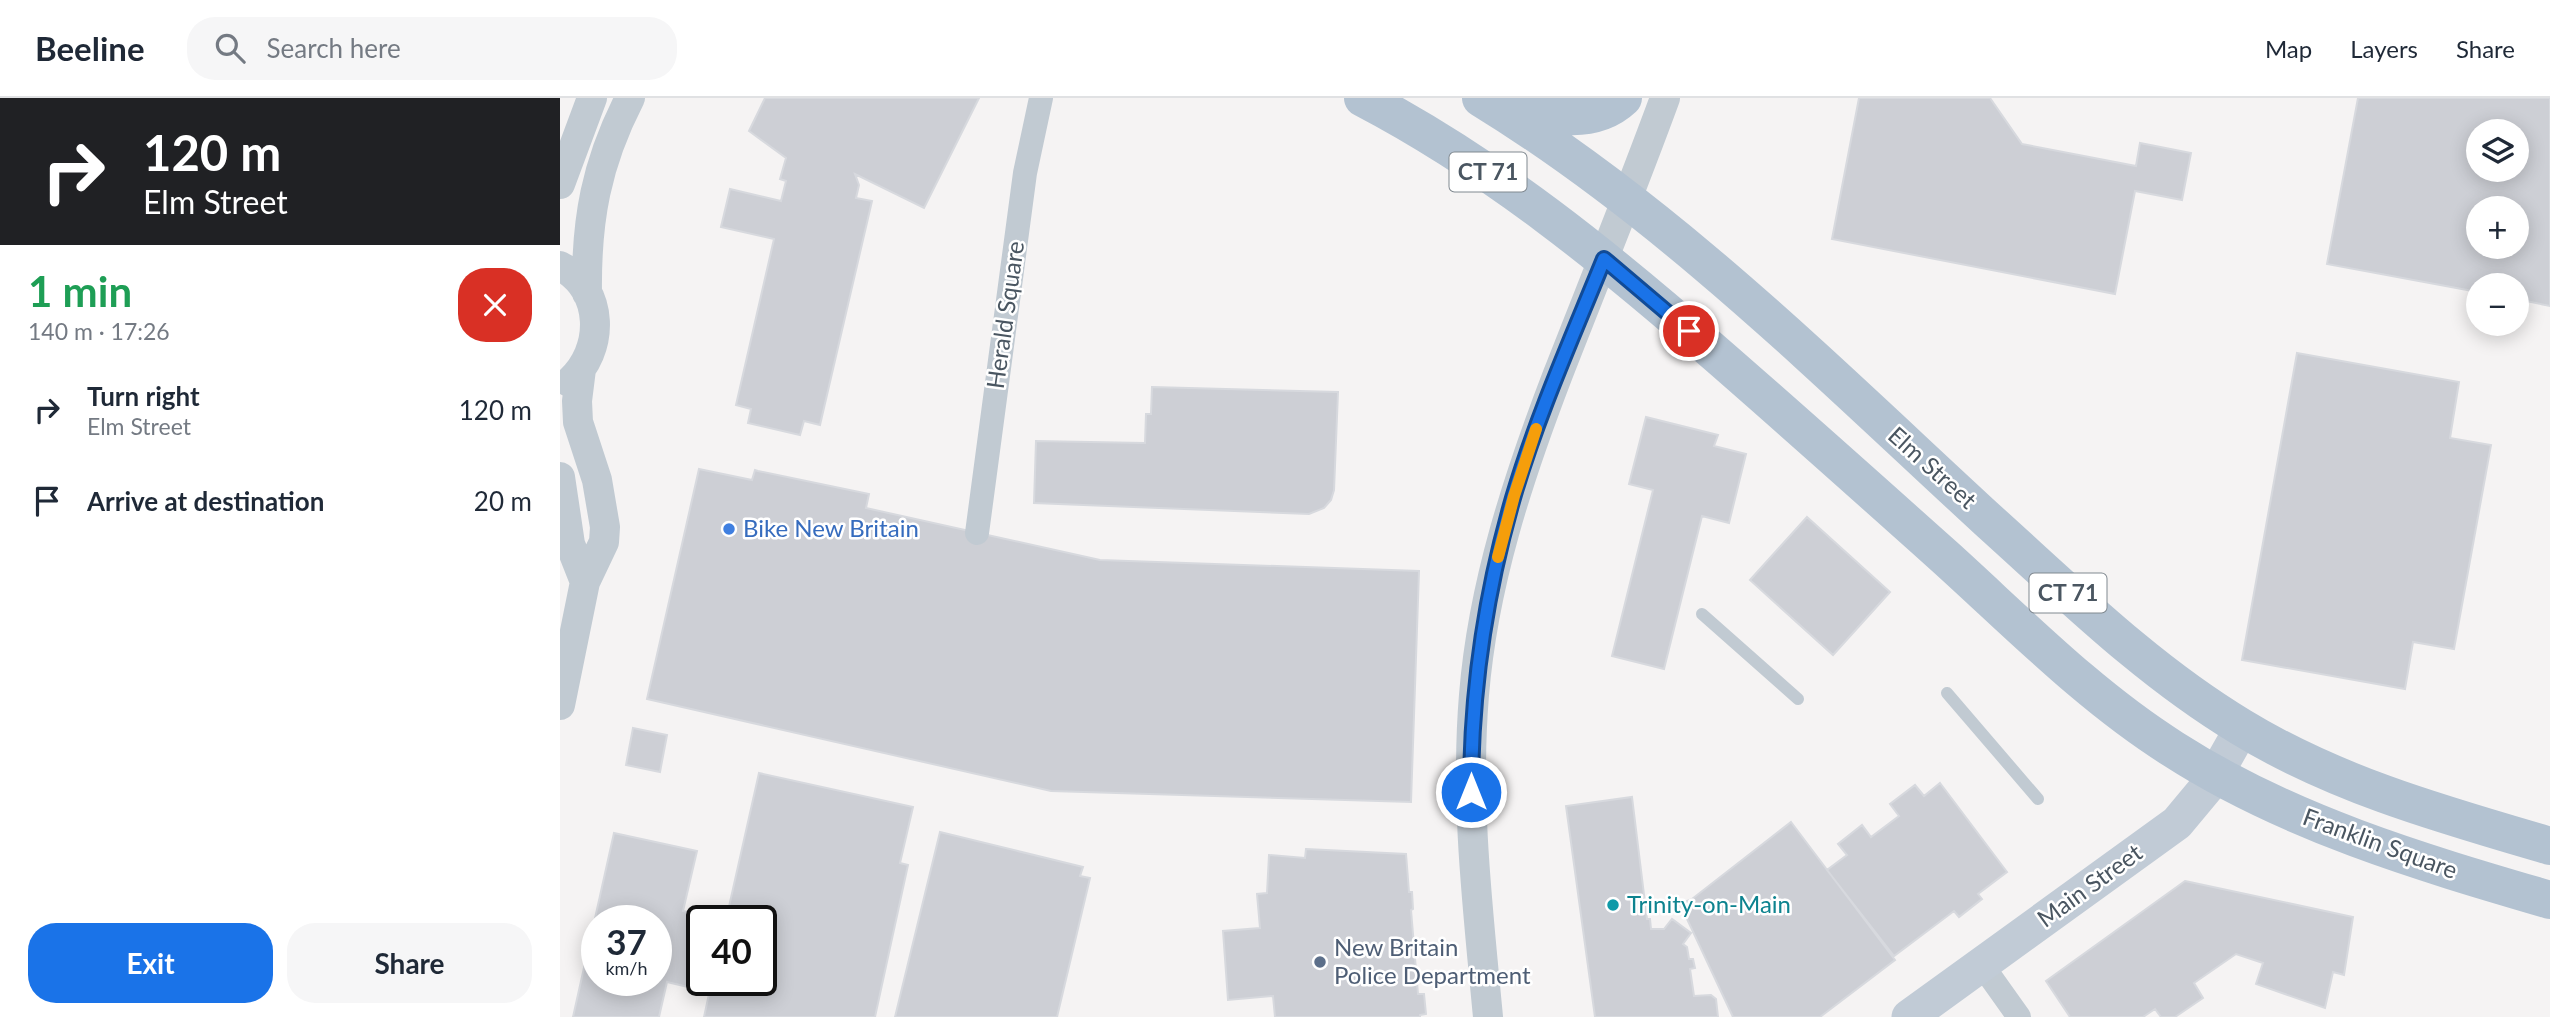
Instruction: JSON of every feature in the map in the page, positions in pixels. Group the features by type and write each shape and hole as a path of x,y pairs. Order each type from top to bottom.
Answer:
{"main road":[{"name":"CT 71","path":"1363,98 1477,165 1565,227 1811,436 2120,711 2172,749 2216,775"},
{"path":"1482,99 1576,117 1596,113 1623,98"},
{"name":"CT 71","path":"1482,99 1568,155 1627,200"},
{"name":"Elm Street","path":"1627,200 1725,280 2074,598 2178,686 2242,728"},
{"path":"1972,581 1997,591 2034,600 2074,598"},
{"name":"Main Street","path":"1909,1017 2168,831 2198,800 2216,775 2242,728"},
{"name":"Franklin Square","path":"2242,728 2327,772 2423,807 2550,846"},
{"name":"Franklin Square","path":"2216,775 2291,812 2409,857 2550,900"},
{"path":"2409,857 2423,807"}],"street":[{"path":"560,184 592,98"},
{"path":"587,293 588,233 592,201 607,145 629,98"},
{"name":"Herald Square","path":"977,533 1025,173 1041,98"},
{"path":"1488,1017 1471,819 1471,744 1480,646 1500,548 1524,466 1665,98"},
{"path":"560,266 573,275 587,293 595,316 593,349 571,379 578,401 578,422 597,480 605,527 604,542 586,582 560,705"},
{"path":"560,477 570,544 586,582"},
{"path":"1982,965 2019,1017"}],"lane":[{"path":"1702,614 1798,699"},
{"path":"1947,693 2038,799"}],"building":[{"path":"765,98 979,98 924,208 855,174 859,185 856,198 872,201 820,425 804,421 800,435 748,423 751,409 736,405 774,239 721,227 730,189 781,201 786,181 780,179 786,158 749,131"},
{"path":"1859,98 1990,98 2022,144 2136,166 2140,143 2191,153 2182,200 2135,191 2115,294 1832,239"},
{"path":"2358,98 2550,98 2550,306 2529,302 2529,273 2466,273 2466,290 2327,264"},
{"path":"2297,353 2459,382 2450,438 2491,445 2454,649 2413,642 2405,689 2242,660"},
{"path":"1152,387 1338,392 1334,490 1331,500 1324,508 1309,514 1034,503 1036,441 1145,443 1146,414 1151,414"},
{"path":"1646,417 1718,435 1714,446 1746,454 1729,523 1702,516 1664,669 1612,656 1653,490 1629,484"},
{"path":"699,469 752,480 755,470 869,494 866,508 1100,560 1419,571 1411,802 1051,791 647,699"},
{"path":"1807,517 1890,592 1833,655 1750,580"},
{"path":"633,728 667,735 660,772 626,765"},
{"path":"759,773 913,807 900,863 908,865 875,1017 704,1017 709,996 777,996 777,905 729,905"},
{"path":"1940,783 2007,872 1978,894 1982,899 1959,917 1954,911 1894,956 1827,870 1847,855 1838,844 1862,825 1871,837 1899,816 1890,804 1915,785 1924,796"},
{"name":"Trinity-on-Main","path":"1632,797 1647,919 1650,919 1651,929 1664,929 1672,919 1691,933 1683,944 1687,947 1689,959 1693,959 1695,968 1690,969 1694,996 1711,995 1716,999 1718,1017 1595,1017 1566,806"},
{"path":"1791,822 1895,960 1820,1017 1733,1017 1680,904 1692,899"},
{"path":"940,832 1083,867 1080,876 1090,878 1057,1017 895,1017"},
{"path":"614,833 697,851 683,911 686,912 686,987 672,983 672,905 598,905"},
{"name":"New Britain Police Department","path":"1306,849 1406,854 1409,892 1412,892 1418,994 1424,994 1426,1014 1420,1017 1275,1017 1273,996 1228,1000 1223,931 1260,928 1257,894 1267,893 1269,855 1305,858"},
{"path":"2185,881 2353,917 2344,975 2333,972 2325,1008 2256,984 2263,963 2236,954 2194,983 2203,998 2175,1017 2161,1017 2155,1009 2143,1017 2070,1017 2046,981"},
{"path":"581,981 581,996 664,996 659,1017 573,1017"}],"slow traffic":[{"path":"1498,557 1536,429"}],"place":[{"name":"Bike New Britain","path":"729,529"},
{"name":"Trinity-on-Main","path":"1613,905"},
{"name":"New Britain Police Department","path":"1320,962"}],"route":[{"path":"1471,792 1474,694 1480,646 1500,548 1535,434 1604,259 1689,331"}]}
